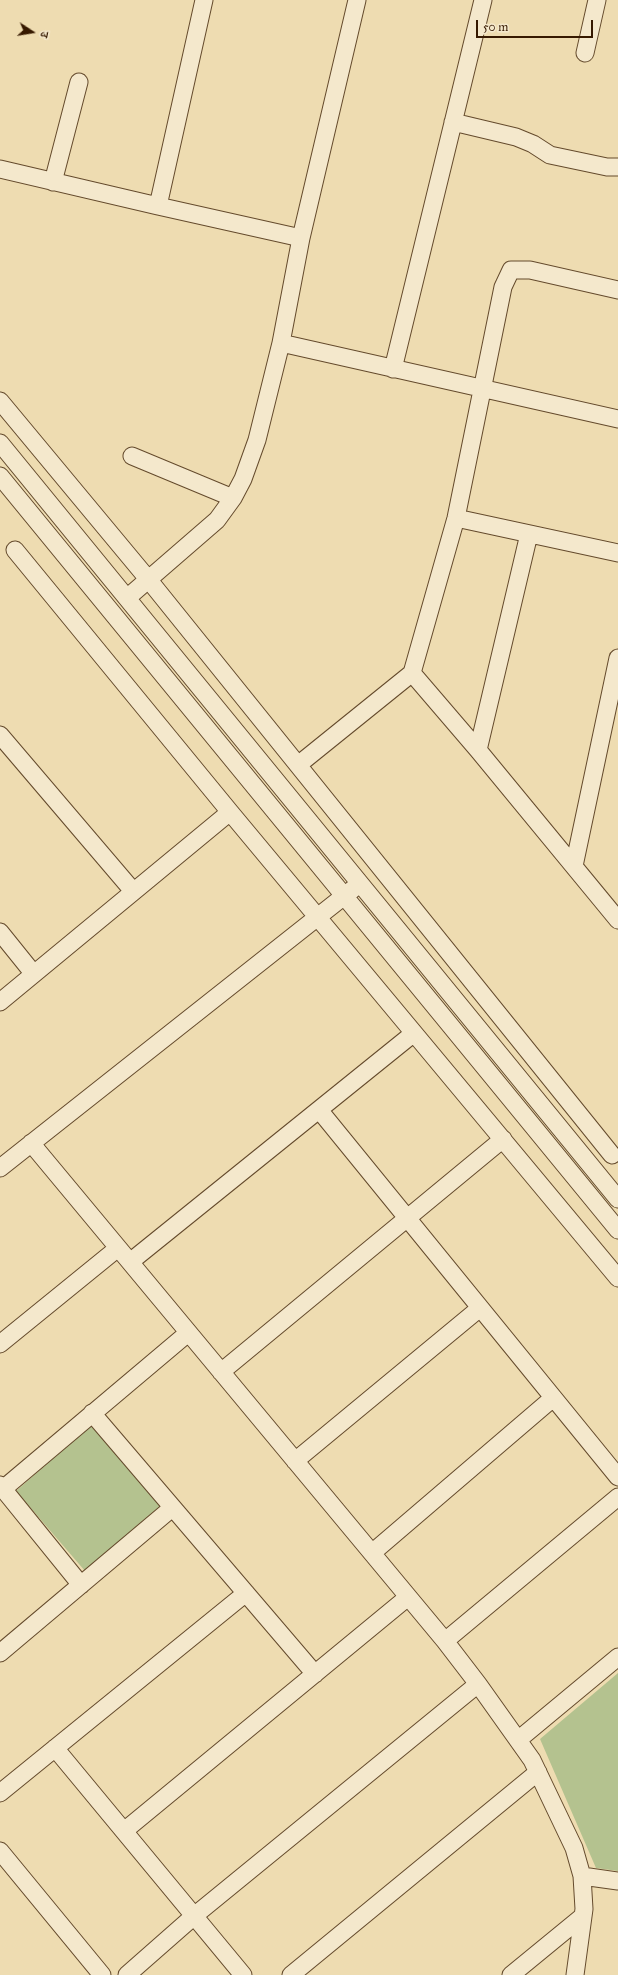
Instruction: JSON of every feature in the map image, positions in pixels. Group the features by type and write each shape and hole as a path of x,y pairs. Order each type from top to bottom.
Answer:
{"street":[{"path":"158,206 204,0"},
{"path":"127,598 217,520 233,498 243,479 257,440 282,343 301,238 358,0"},
{"path":"393,369 483,0"},
{"path":"585,53 597,0"},
{"path":"53,182 79,82"},
{"path":"453,122 516,136 533,144 550,155 607,167 618,167"},
{"path":"0,169 301,238"},
{"path":"298,765 412,673 456,518 503,287 511,270 530,270 618,290"},
{"path":"282,343 618,419"},
{"path":"0,401 148,579 298,765 615,1152 595,1170"},
{"path":"0,443 618,1198"},
{"path":"132,456 233,498"},
{"path":"0,473 15,461"},
{"path":"0,476 618,1230"},
{"path":"456,518 618,553"},
{"path":"478,750 528,534"},
{"path":"15,550 230,812 618,1278"},
{"path":"574,866 617,668"},
{"path":"412,673 478,750 618,920"},
{"path":"0,736 134,891"},
{"path":"0,1002 33,973 230,812"},
{"path":"0,1168 360,883"},
{"path":"0,932 33,973"},
{"path":"130,1262 320,1111 414,1033"},
{"path":"320,1111 618,1477"},
{"path":"221,1372 503,1139"},
{"path":"31,1143 445,1641 478,1684 532,1760 574,1848 582,1876 583,1916 575,1975"},
{"path":"0,1344 118,1248"},
{"path":"295,1461 480,1308"},
{"path":"81,1585 1,1487 188,1332"},
{"path":"372,1553 553,1398"},
{"path":"92,1413 315,1674"},
{"path":"445,1641 618,1497"},
{"path":"0,1653 172,1508"},
{"path":"0,1793 246,1593"},
{"path":"124,1832 408,1597"},
{"path":"518,1740 618,1657"},
{"path":"127,1975 194,1916 478,1684"},
{"path":"55,1748 243,1975"},
{"path":"291,1975 538,1772"},
{"path":"0,1851 102,1975"},
{"path":"582,1876 618,1881"},
{"path":"511,1975 583,1916"}],"green space":[{"path":"91,1425 160,1506 85,1571 16,1491"},
{"path":"618,1673 618,1871 596,1868 540,1739"}]}
